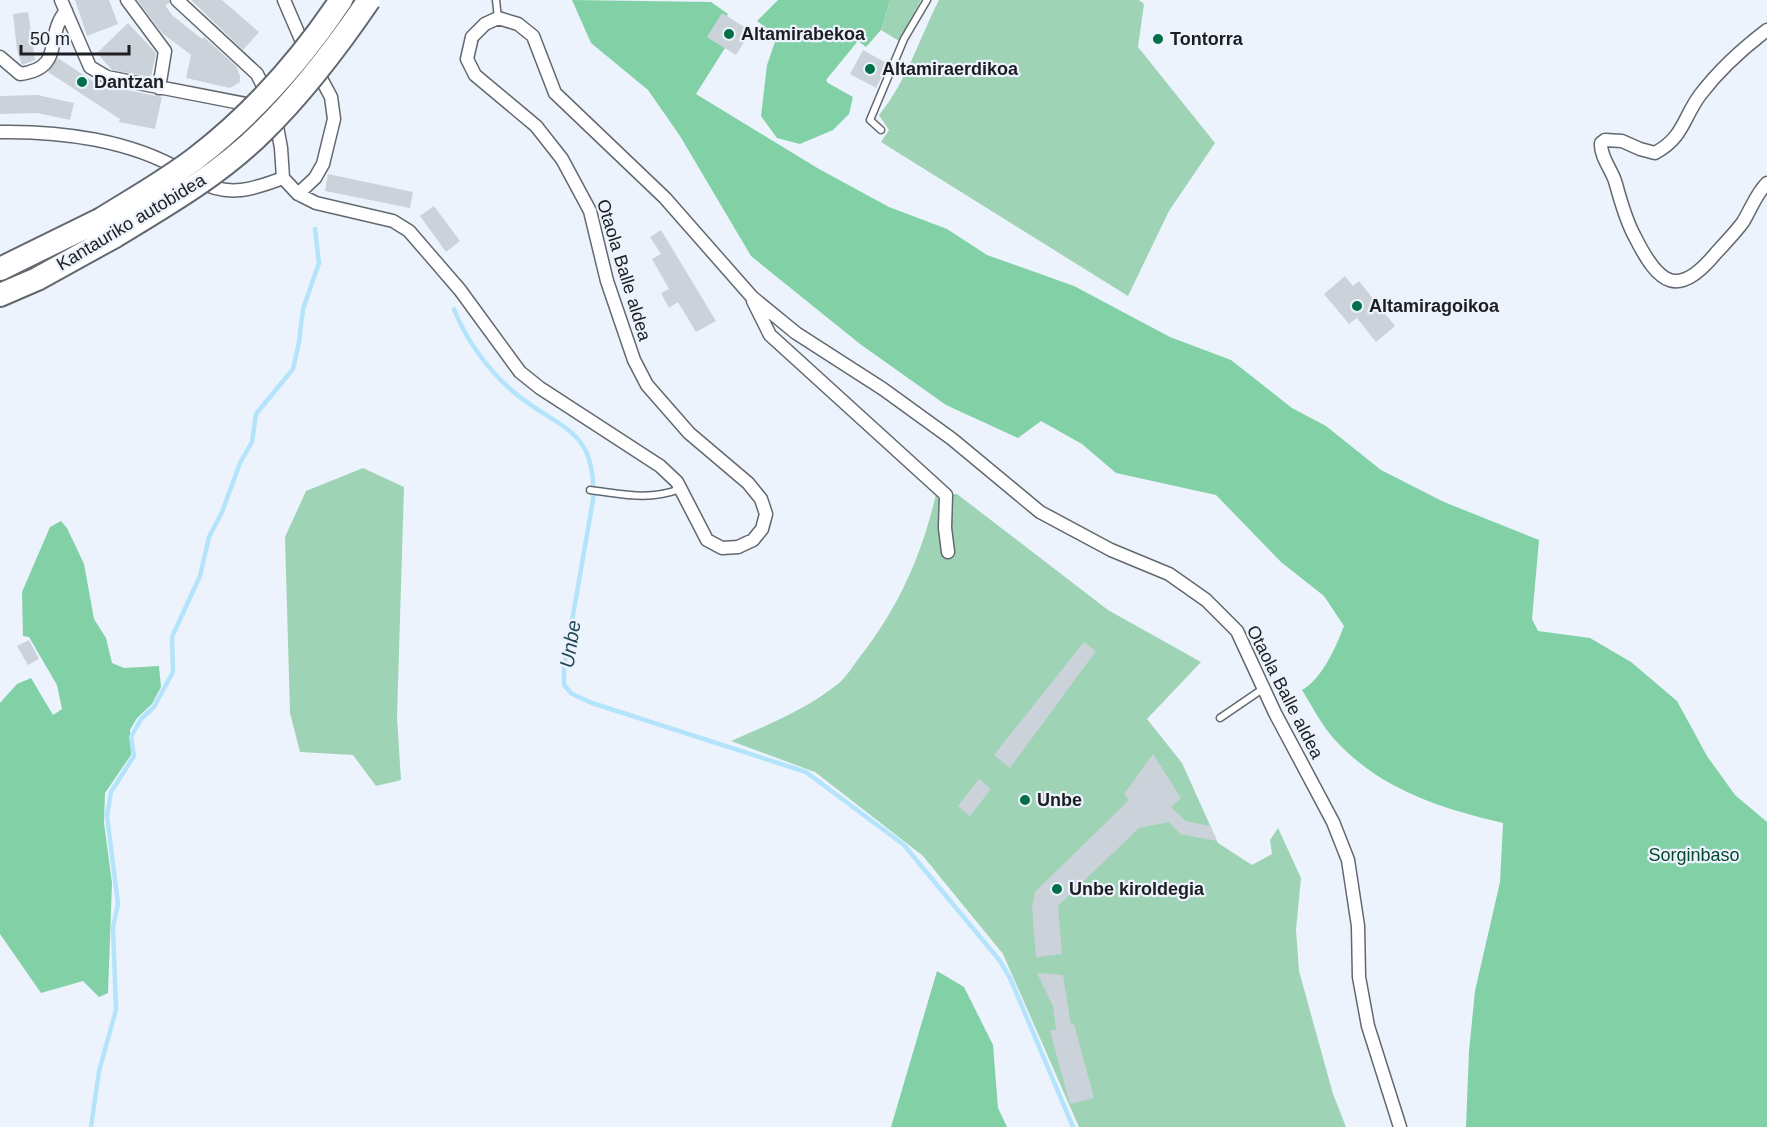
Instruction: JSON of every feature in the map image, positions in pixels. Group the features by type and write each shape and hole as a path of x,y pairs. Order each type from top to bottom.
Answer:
{"highway":[{"name":"Kantauriko autobidea","path":"0,295 37,279 107,228 240,121 288,72 341,0"},
{"name":"Kantauriko autobidea","path":"0,269 166,205 261,134 308,83 369,0"}],"street":[{"path":"127,0 165,51 159,88"},
{"path":"177,0 257,74 268,94 266,108 277,126 283,178 298,194 315,178 323,164 334,119 332,97 296,33 284,0"},
{"path":"63,6 90,68 107,77 266,108"},
{"path":"0,57 20,74 34,72 53,54 57,21 63,6"},
{"name":"Otaola Balle aldea","path":"298,194 316,203 393,221 409,231 460,290 520,372 540,388 660,465 677,482 707,540 722,548 738,548 753,540 762,529 766,514 761,499 748,483 689,433 647,385 634,360 607,281 590,211 562,159 536,126 475,75 467,59 472,37 485,24 498,18 518,24 533,36 555,93 665,198 752,297 796,333 883,389 952,440 1040,512 1111,550 1169,574 1206,600 1237,630 1332,822 1348,860 1358,926 1359,977 1368,1026 1400,1127"},
{"path":"1767,30 1729,62 1699,97 1685,125 1668,146 1655,153 1612,140 1601,143 1601,149 1614,180 1627,222 1639,246 1653,268 1672,282 1682,282 1705,266 1741,225 1759,192 1767,183"},
{"path":"0,132 53,134 160,157 211,188 250,191 283,178"},
{"name":"Otaola Balle aldea","path":"752,297 770,335 946,495 945,528 948,552"}],"lane":[{"path":"496,0 498,18"},
{"path":"881,130 870,120 872,111 890,76 904,39 927,0"},
{"path":"590,490 646,498 662,496 680,489"},
{"path":"1221,718 1264,687"}],"green space":[{"name":"Sorginbaso","path":"572,0 711,2 728,14 712,40 725,48 696,94 819,169 889,207 947,229 987,255 1074,286 1170,337 1231,360 1292,408 1326,426 1381,470 1444,502 1539,540 1532,619 1538,631 1590,638 1631,662 1677,701 1707,756 1735,795 1767,822 1767,1127 1466,1127 1469,1051 1475,991 1500,882 1503,823 1456,811 1391,784 1371,772 1330,734 1302,690 1322,670 1344,626 1324,596 1281,562 1216,495 1116,473 1082,444 1041,421 1018,438 946,405 860,344 751,256 680,136 648,90 591,43"},
{"path":"778,0 890,0 881,30 866,47 858,41 826,80 853,97 849,114 833,130 800,144 777,138 761,116 767,65 777,36 757,21"},
{"path":"890,0 921,0 899,41 881,30"},
{"path":"939,0 1139,0 1144,4 1138,47 1215,143 1169,211 1128,296 881,142 889,130 879,115 905,74"},
{"path":"363,468 404,487 397,717 401,780 376,786 353,755 300,752 290,713 285,537 306,491"},
{"name":"Unbe","path":"936,494 957,494 1108,610 1201,662 1147,719 1182,763 1218,843 1252,865 1272,854 1270,840 1278,828 1301,878 1296,930 1299,971 1333,1094 1346,1127 1079,1127 1003,954 923,856 815,772 731,741 801,709 845,677 886,620 907,581 924,538"},
{"path":"61,521 67,528 84,564 94,619 106,638 112,663 124,668 159,666 161,687 152,704 137,718 130,730 131,755 105,793 104,823 112,883 108,993 99,997 83,981 41,993 0,934 0,703 17,684 31,678 53,715 62,709 57,685 29,637 23,636 22,592 50,527"},
{"path":"937,971 964,987 993,1045 998,1108 1007,1127 891,1127"}],"building":[{"path":"75,0 109,0 118,24 87,36"},
{"path":"137,0 169,0 170,3 165,5 172,15 202,39 204,37 236,66 240,82 230,88 186,78 191,55 162,33"},
{"path":"191,0 222,0 259,32 243,50"},
{"path":"28,12 35,60 22,65 17,50 13,14"},
{"name":"Altamirabekoa","path":"722,13 751,31 736,55 707,37"},
{"path":"128,23 156,53 151,77 112,70 97,53"},
{"name":"Altamiraerdikoa","path":"863,50 888,64 876,88 850,74"},
{"path":"58,58 97,84 162,97 155,129 119,122 120,119 48,72"},
{"path":"37,95 74,103 70,120 37,113 0,114 0,96"},
{"path":"328,174 413,192 410,208 325,191"},
{"path":"434,206 460,241 446,252 420,216"},
{"path":"661,230 716,321 696,332 678,302 669,308 661,293 669,289 652,259 661,254 650,237"},
{"name":"Altamiragoikoa","path":"1345,276 1353,286 1359,281 1395,326 1376,342 1357,318 1349,324 1324,294"},
{"path":"29,640 39,659 28,665 17,646"},
{"path":"1084,642 1096,651 1010,768 994,755"},
{"name":"Unbe kiroldegia","path":"1153,754 1181,798 1171,807 1186,821 1210,826 1217,841 1180,834 1169,822 1139,828 1058,906 1062,954 1036,957 1032,908 1035,892 1129,800 1124,794"},
{"path":"979,779 991,789 970,816 958,806"},
{"path":"1037,973 1063,975 1071,1025 1074,1024 1094,1098 1070,1104 1050,1031 1056,1029 1053,1006"}],"waterway":[{"path":"91,1127 99,1071 116,1010 113,927 118,904 107,816 111,792 134,756 131,737 141,719 154,707 173,672 172,637 200,576 209,537 222,512 240,463 252,442 256,414 293,369 303,309 319,263 315,229"},
{"name":"Unbe","path":"454,309 470,341 492,371 526,402 570,431 588,456 592,475 593,500 564,667 564,685 572,694 592,703 806,772 904,845 1000,961 1010,978 1073,1127"}],"place":[{"name":"Altamirabekoa","path":"729,34"},
{"name":"Tontorra","path":"1158,39"},
{"name":"Altamiraerdikoa","path":"870,69"},
{"name":"Dantzan","path":"82,82"},
{"name":"Altamiragoikoa","path":"1357,306"},
{"name":"Unbe","path":"1025,800"},
{"name":"Unbe kiroldegia","path":"1057,889"}]}
